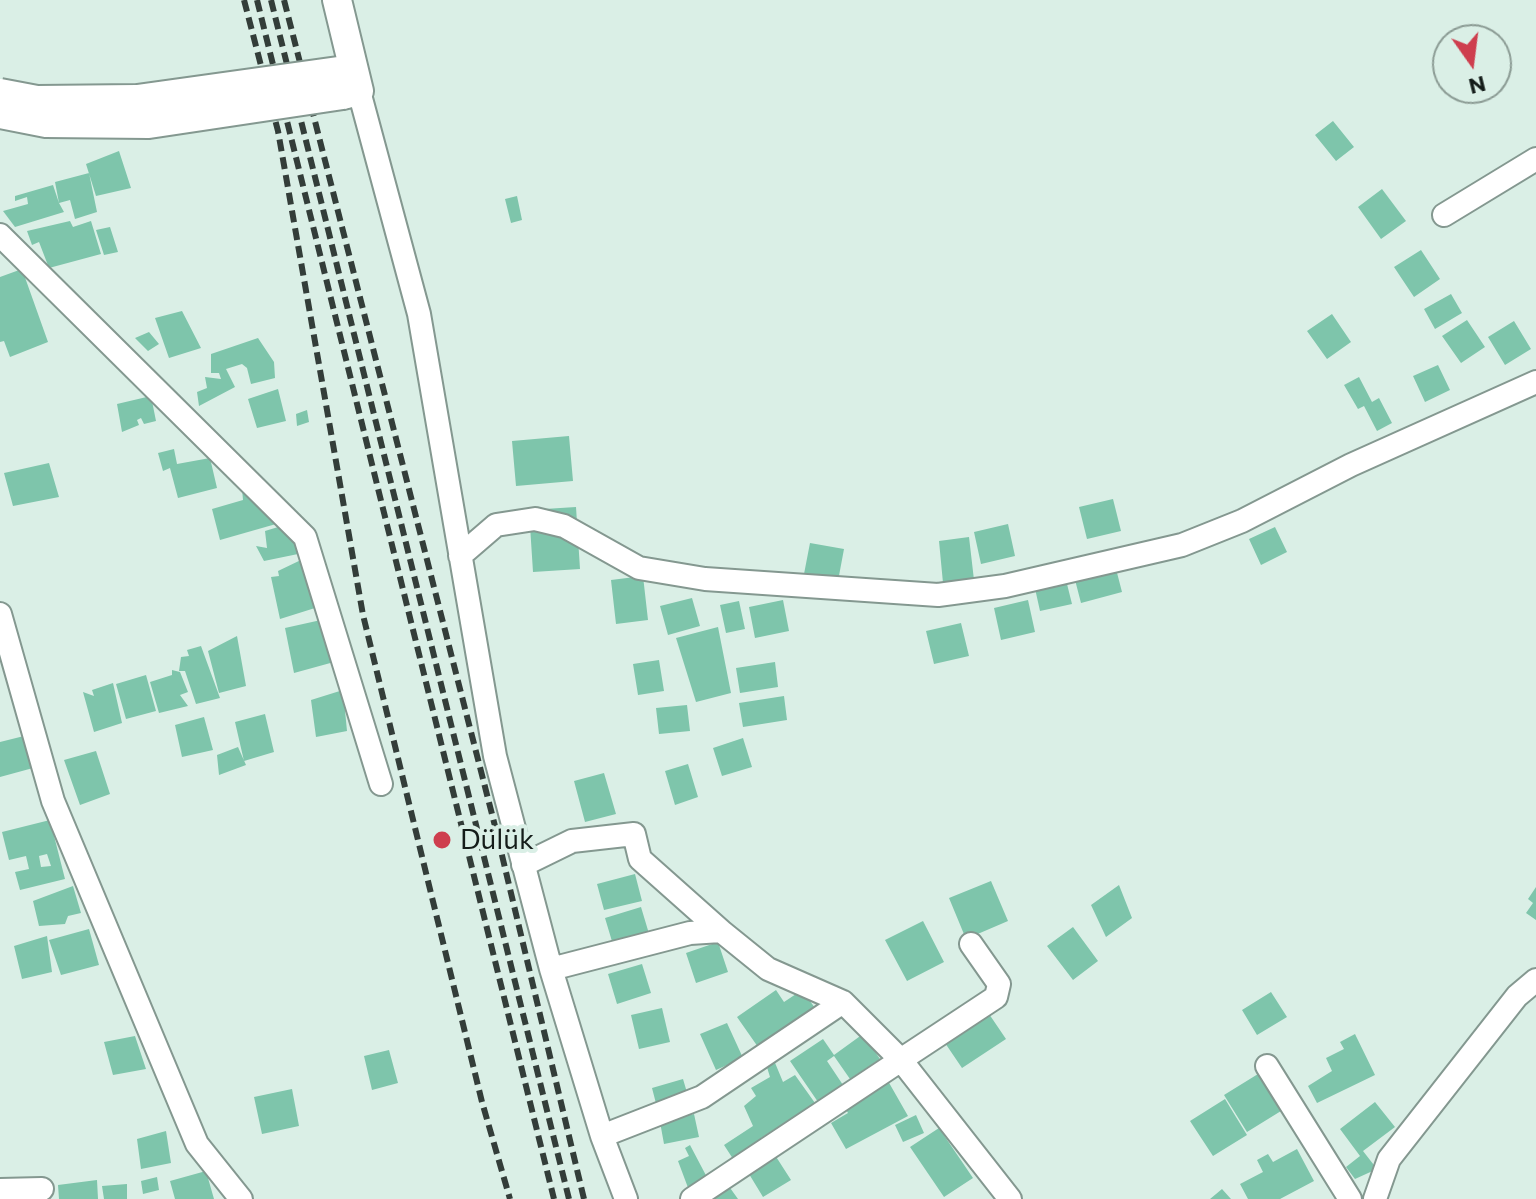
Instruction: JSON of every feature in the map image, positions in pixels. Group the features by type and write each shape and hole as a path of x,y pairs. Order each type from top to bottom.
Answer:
{"street":[{"path":"337,0 348,81 419,314 495,756 551,969 602,1136 626,1199"},
{"path":"0,93 37,100 137,99 348,81"},
{"path":"0,114 46,123 149,124 348,81"},
{"path":"1444,215 1536,159"},
{"path":"0,235 305,537 381,784"},
{"path":"460,556 496,525 535,519 564,526 639,568 705,579 938,595 1005,586 1182,545 1242,521 1351,465 1536,382"},
{"path":"0,614 53,801 197,1144 241,1199"},
{"path":"523,865 572,841 634,834 640,859 768,969 843,1002 900,1060 1010,1199"},
{"path":"551,969 690,933 721,931"},
{"path":"692,1199 996,997 999,984 971,944"},
{"path":"1375,1199 1389,1159 1517,996 1536,980"},
{"path":"602,1136 702,1097 843,1002"},
{"path":"1267,1066 1350,1199"},
{"path":"0,1190 42,1189"}],"building":[{"path":"1333,121 1354,147 1336,161 1315,135"},
{"path":"119,151 131,188 96,196 86,164"},
{"path":"89,173 97,212 75,219 70,200 59,203 55,182"},
{"path":"53,185 64,212 15,227 3,211 28,204 27,197 15,201 15,196"},
{"path":"1382,189 1406,221 1381,239 1358,207"},
{"path":"517,196 522,220 511,223 505,199"},
{"path":"70,221 73,227 91,221 101,254 49,268 39,242 32,245 27,231"},
{"path":"110,227 118,252 104,255 96,230"},
{"path":"1421,250 1440,279 1414,297 1394,267"},
{"path":"22,269 48,342 10,357 4,341 0,342 0,277"},
{"path":"1451,294 1462,313 1435,329 1424,309"},
{"path":"182,311 201,348 169,358 155,318"},
{"path":"1332,314 1351,342 1327,359 1307,331"},
{"path":"1467,320 1485,347 1461,363 1442,336"},
{"path":"1514,321 1531,349 1505,365 1488,337"},
{"path":"149,332 159,344 148,351 135,338"},
{"path":"258,338 274,362 275,378 251,384 247,368 242,364 226,369 235,387 199,406 197,392 207,388 205,377 221,379 219,373 211,373 211,354"},
{"path":"1438,365 1450,390 1425,402 1413,376"},
{"path":"1359,377 1372,402 1379,398 1392,423 1377,431 1364,406 1358,409 1344,385"},
{"path":"278,389 286,421 257,428 248,399"},
{"path":"151,396 156,421 144,424 141,418 137,420 139,425 122,432 117,404"},
{"path":"307,410 309,422 297,426 296,414"},
{"path":"569,436 573,481 516,486 512,441"},
{"path":"174,449 177,464 210,458 217,488 178,498 170,468 163,471 158,453"},
{"path":"49,463 59,497 13,506 4,473"},
{"path":"242,489 283,522 220,540 212,509 243,500"},
{"path":"1113,499 1121,531 1087,539 1079,507"},
{"path":"576,507 580,569 533,572 529,510"},
{"path":"288,524 298,554 264,561 256,546 267,548 265,531"},
{"path":"1008,524 1015,556 981,564 974,532"},
{"path":"1275,527 1287,552 1261,565 1249,539"},
{"path":"969,537 974,580 943,583 939,541"},
{"path":"810,543 844,549 838,581 804,574"},
{"path":"303,559 315,608 280,619 271,577 279,576 278,571"},
{"path":"1115,565 1122,592 1081,603 1074,576"},
{"path":"643,576 648,620 616,624 611,580"},
{"path":"1065,576 1072,604 1040,611 1034,584"},
{"path":"692,598 700,626 668,635 660,606"},
{"path":"783,600 789,631 755,638 749,607"},
{"path":"1028,600 1035,632 1001,640 994,608"},
{"path":"739,601 745,629 726,633 720,605"},
{"path":"321,620 334,662 294,673 285,628"},
{"path":"961,623 969,656 934,664 926,631"},
{"path":"718,627 731,693 696,702 676,638"},
{"path":"237,636 246,686 219,693 208,651"},
{"path":"201,646 220,698 196,704 185,671 179,671 181,657 189,656 187,650"},
{"path":"659,660 664,691 638,695 633,664"},
{"path":"775,662 778,687 740,693 736,668"},
{"path":"172,670 180,672 188,692 180,695 188,706 159,713 150,682 172,675"},
{"path":"146,675 156,711 126,719 116,684"},
{"path":"113,683 122,723 94,732 83,692 94,696 92,690"},
{"path":"343,690 347,731 316,737 311,700"},
{"path":"784,696 787,720 743,727 739,703"},
{"path":"687,705 690,731 659,734 656,708"},
{"path":"265,714 274,752 244,761 235,722"},
{"path":"204,717 213,750 182,757 175,725"},
{"path":"24,736 33,768 0,777 0,742"},
{"path":"743,738 752,767 722,776 713,748"},
{"path":"238,747 246,765 219,775 217,755"},
{"path":"96,751 110,794 80,805 64,760"},
{"path":"688,764 698,797 675,805 665,771"},
{"path":"604,773 616,814 585,822 574,781"},
{"path":"50,820 65,879 20,890 15,872 29,869 26,856 9,860 2,832","holes":["47,854 51,866 41,867 39,856"]},
{"path":"635,874 642,901 604,910 597,884"},
{"path":"991,881 1008,921 966,939 949,898"},
{"path":"1119,885 1132,918 1106,937 1091,905"},
{"path":"73,886 81,913 68,916 65,924 39,926 33,901"},
{"path":"1536,887 1536,920 1526,913 1533,903 1528,899"},
{"path":"641,907 650,937 614,948 605,918"},
{"path":"923,921 944,962 907,981 885,940"},
{"path":"1073,927 1098,961 1073,980 1047,946"},
{"path":"89,929 99,965 61,975 49,940"},
{"path":"47,936 52,972 22,979 14,946"},
{"path":"718,942 728,972 696,983 686,953"},
{"path":"642,964 651,993 617,1004 608,974"},
{"path":"776,990 784,1002 802,990 815,1008 758,1047 737,1017"},
{"path":"1271,992 1287,1017 1257,1035 1242,1010"},
{"path":"662,1008 670,1042 639,1049 631,1015"},
{"path":"987,1011 1006,1039 962,1068 943,1040"},
{"path":"727,1023 743,1058 716,1070 700,1034"},
{"path":"863,1034 880,1059 850,1079 834,1056 827,1061 843,1085 818,1102 790,1061 823,1039 834,1055"},
{"path":"1355,1034 1375,1075 1317,1103 1308,1086 1332,1071 1326,1058 1344,1049 1340,1042"},
{"path":"135,1036 146,1069 113,1075 104,1042"},
{"path":"389,1050 398,1083 372,1090 364,1056"},
{"path":"773,1058 783,1082 795,1075 815,1103 761,1138 764,1143 737,1165 724,1145 753,1126 744,1106 756,1096 751,1088 770,1077 766,1064"},
{"path":"1258,1074 1281,1111 1247,1132 1224,1095"},
{"path":"683,1079 691,1106 659,1115 652,1088"},
{"path":"888,1081 908,1116 846,1149 831,1123 848,1113 845,1108"},
{"path":"292,1089 299,1126 262,1134 254,1097"},
{"path":"1225,1099 1247,1135 1213,1156 1190,1121"},
{"path":"1375,1102 1395,1127 1363,1151 1377,1169 1355,1179 1346,1167 1360,1156 1340,1129"},
{"path":"694,1114 699,1137 664,1144 660,1122"},
{"path":"916,1115 924,1133 903,1142 895,1125"},
{"path":"939,1128 973,1178 944,1197 910,1147"},
{"path":"166,1131 171,1163 141,1169 137,1139"},
{"path":"690,1145 710,1183 690,1193 678,1161 689,1156 685,1148"},
{"path":"1297,1149 1314,1181 1280,1199 1248,1199 1240,1184 1263,1172 1257,1160 1268,1154 1273,1162"},
{"path":"773,1152 791,1180 763,1197 746,1169"},
{"path":"206,1171 214,1199 175,1199 170,1181"},
{"path":"157,1177 159,1190 143,1194 141,1181"},
{"path":"97,1180 98,1199 59,1199 58,1185"},
{"path":"127,1184 127,1199 104,1199 102,1186"},
{"path":"728,1185 738,1199 707,1199"},
{"path":"1222,1189 1231,1199 1210,1199"}],"railway":[{"path":"244,0 278,131 363,615 482,1102 510,1199"},
{"path":"257,0 554,1199"},
{"path":"271,0 569,1199"},
{"path":"284,0 495,826 584,1199"}],"place":[{"name":"Dülük","path":"442,840"}]}
